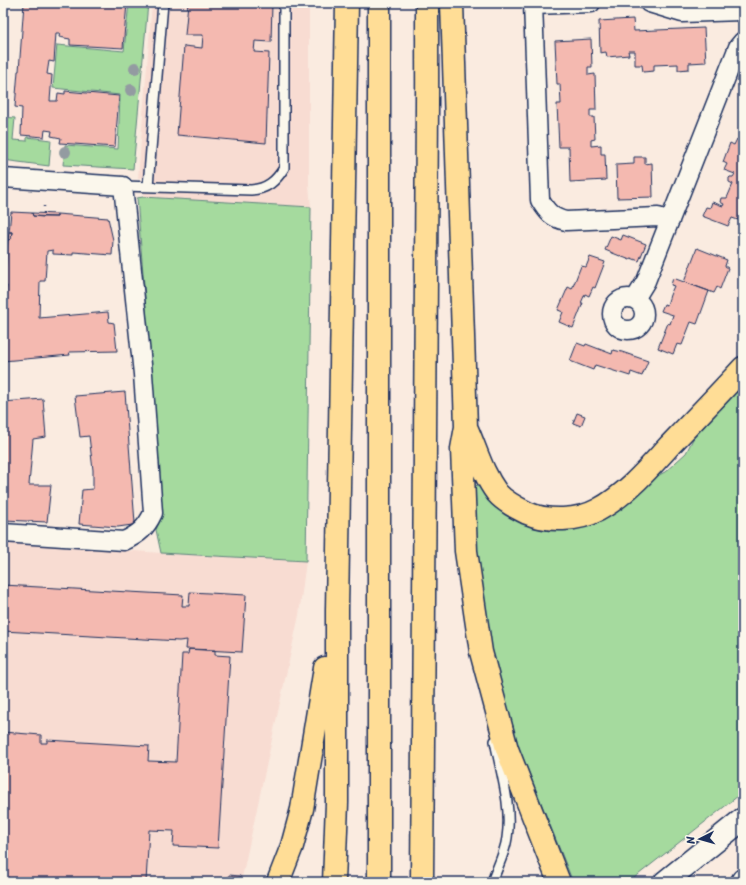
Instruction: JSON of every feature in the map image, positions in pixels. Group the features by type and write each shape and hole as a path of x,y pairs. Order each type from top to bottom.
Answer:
{"highway":[{"path":"334,882 337,803 337,610 347,3"},
{"path":"379,3 379,882"},
{"path":"422,882 423,611 428,263 427,3"},
{"path":"452,3 466,427 462,450 466,551 481,652 507,749 559,882"},
{"path":"466,427 482,469 498,494 507,502 518,509 543,518 556,519 584,516 597,511 632,485 743,368"},
{"path":"278,882 292,846 302,809 322,696 329,635 337,610"}],"main road":[{"path":"666,882 741,822"}],"street":[{"path":"591,3 533,4 540,200 547,211 555,218 566,221 658,217 670,220"},
{"path":"649,3 682,12 741,11 743,13"},
{"path":"634,299 646,281 738,47 743,40"},
{"path":"3,179 123,186 143,374 153,513 147,525 138,534 124,541 3,533"}],"lane":[{"path":"148,186 163,3"},
{"path":"123,186 251,190 262,189 277,179 284,168 284,3"},
{"path":"481,652 490,719 507,808 507,839 492,882"}],"shaded area":[{"path":"152,3 309,3 309,185 311,207 143,197 145,177 138,178"},
{"path":"3,541 161,553 306,561 299,615 241,882 3,882"}],"green space":[{"path":"129,3 148,3 133,169 63,165 65,145 118,149 120,95 53,88 57,45 124,51"},
{"path":"3,117 15,118 13,140 27,141 27,137 51,140 49,166 3,160"},
{"path":"143,197 311,207 306,561 161,553 156,530 162,509 137,198"},
{"path":"743,381 743,792 629,882 573,882 521,753 503,701 490,649 473,521 473,489 480,482 552,529 665,472 686,453 693,439"}],"building":[{"path":"24,3 127,3 123,48 70,45 70,39 59,37 60,33 56,33 54,62 49,61 47,74 52,75 50,101 57,101 58,93 65,94 65,91 119,96 115,147 60,143 61,138 51,136 52,131 45,130 44,137 21,135 22,108 15,107"},
{"path":"188,3 272,3 271,42 255,41 254,52 269,53 266,143 177,135 184,46 202,48 203,35 185,35"},
{"path":"633,19 634,31 704,28 706,62 689,63 689,69 678,70 678,64 654,65 654,71 643,72 642,65 635,65 635,51 628,51 629,55 607,57 606,52 600,53 599,21"},
{"path":"591,39 592,67 588,67 588,75 595,74 596,110 590,110 590,117 594,117 595,139 591,140 591,146 601,145 601,154 605,154 606,180 570,182 569,147 559,147 557,104 561,104 560,84 557,84 555,41"},
{"path":"737,139 743,141 743,198 741,203 743,206 738,220 732,218 728,226 702,216 706,207 710,208 712,202 723,206 724,204 720,202 721,198 727,198 733,184 729,182 729,178 733,177 735,174 724,170 727,164 723,162 730,143 734,145"},
{"path":"634,157 645,157 645,164 652,163 653,197 617,198 616,165 634,164"},
{"path":"11,212 32,213 33,216 43,217 57,217 57,214 108,218 113,240 112,255 73,252 73,255 53,254 53,250 47,251 45,281 40,281 39,318 108,312 109,322 114,323 117,351 69,352 70,355 3,361 3,294 6,294 7,286 4,285 8,240 11,239 12,232 9,232"},
{"path":"32,213 57,214 57,217 33,216"},
{"path":"9,232 12,232 11,239 8,240"},
{"path":"623,235 646,244 639,261 631,258 630,260 605,250 611,236 621,240"},
{"path":"697,248 727,260 725,266 728,268 720,289 717,287 714,293 684,282"},
{"path":"590,257 605,262 595,288 593,287 589,296 585,294 573,328 559,322 563,312 558,310 568,287 572,289 581,266 586,267"},
{"path":"673,278 709,291 697,324 691,322 682,345 677,344 673,354 658,348 668,323 670,324 673,315 661,311 664,304 667,305 674,286 671,285"},
{"path":"577,343 585,346 586,344 612,354 613,350 622,352 648,361 642,376 631,372 630,376 595,365 593,370 570,361"},
{"path":"125,392 135,523 132,525 118,527 79,524 82,490 93,489 93,470 89,436 80,437 75,396"},
{"path":"43,399 46,437 33,439 29,485 51,485 47,522 4,520 3,402"},
{"path":"577,413 585,416 581,426 573,423"},
{"path":"3,585 183,595 182,606 189,606 190,592 246,595 242,652 186,649 187,640 179,641 3,631"},
{"path":"189,649 215,650 215,655 230,656 218,848 173,846 174,831 149,830 146,882 3,882 3,732 41,735 41,743 47,743 47,740 149,746 148,761 176,762 182,654 188,654"},
{"path":"229,875 240,876 239,882 228,882"}]}
